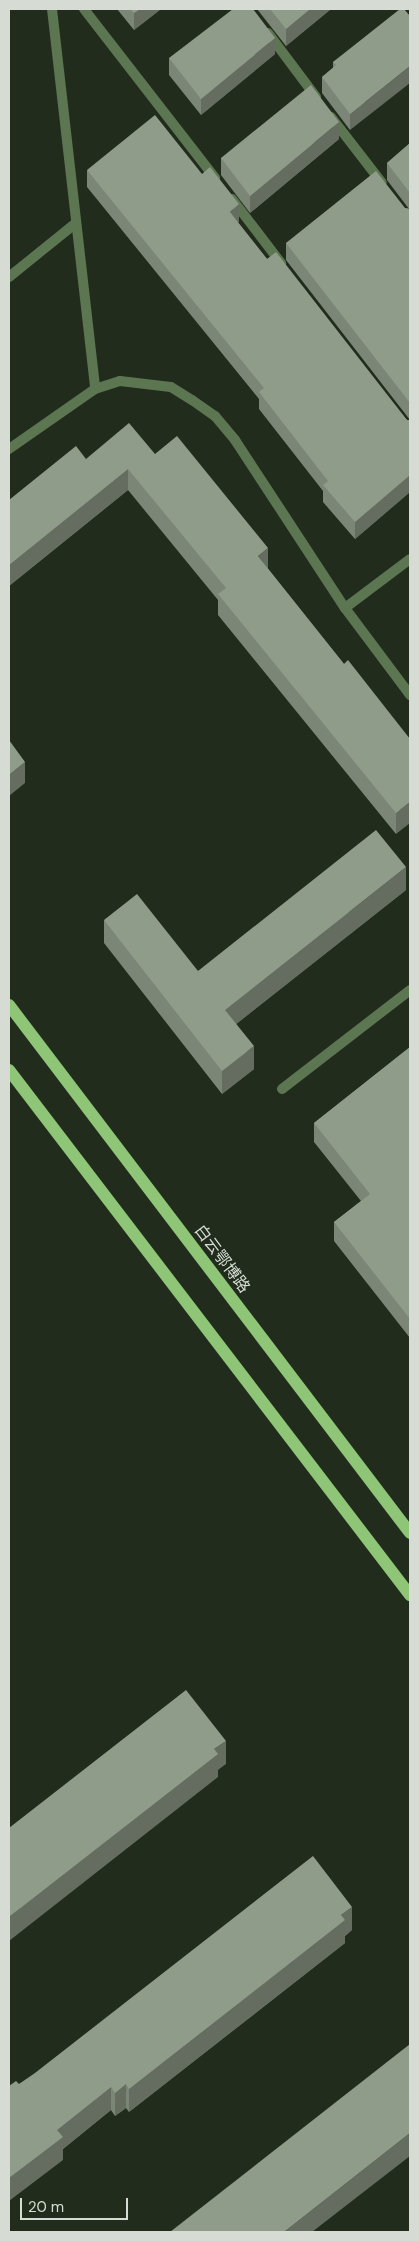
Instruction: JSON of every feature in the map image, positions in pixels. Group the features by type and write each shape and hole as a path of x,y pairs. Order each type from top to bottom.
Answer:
{"main road":[{"name":"白云鄂博路","path":"9,1005 410,1533"},
{"path":"9,1070 410,1595"}],"street":[{"path":"52,9 94,389"},
{"path":"84,9 288,272"},
{"path":"261,24 386,189"},
{"path":"9,277 76,223"},
{"path":"9,449 94,389 120,381 171,387 215,416 235,440 346,608 410,695"},
{"path":"346,608 410,559"},
{"path":"282,1089 410,990"}],"building":[{"path":"130,9 140,9 134,13"},
{"path":"233,9 253,9 275,38 201,99 169,58"},
{"path":"270,9 310,9 286,29"},
{"path":"400,9 404,9 410,16 410,66 350,114 322,77 336,65 333,62"},
{"path":"311,85 339,122 250,196 221,158"},
{"path":"155,115 202,174 210,167 239,204 230,212 267,259 276,252 407,420 410,420 410,475 355,522 323,485 328,481 259,392 264,388 87,170"},
{"path":"410,143 410,193 387,163"},
{"path":"376,171 405,208 410,209 410,403 286,243"},
{"path":"129,423 155,454 177,436 268,548 258,556 344,664 348,660 410,739 410,802 396,813 218,594 226,588 128,469 9,565 9,500 76,446 86,459"},
{"path":"9,740 25,762 9,775"},
{"path":"376,830 406,867 225,1010 254,1046 222,1071 104,920 137,894 198,971"},
{"path":"410,1047 410,1319 334,1222 370,1194 314,1123"},
{"path":"186,1690 226,1741 214,1749 218,1754 9,1917 9,1828"},
{"path":"313,1856 352,1907 341,1915 345,1920 129,2089 126,2084 115,2093 111,2087 57,2130 63,2137 9,2178 9,2086 16,2081 19,2084 35,2073"},
{"path":"410,2044 410,2133 284,2232 170,2232"}]}
